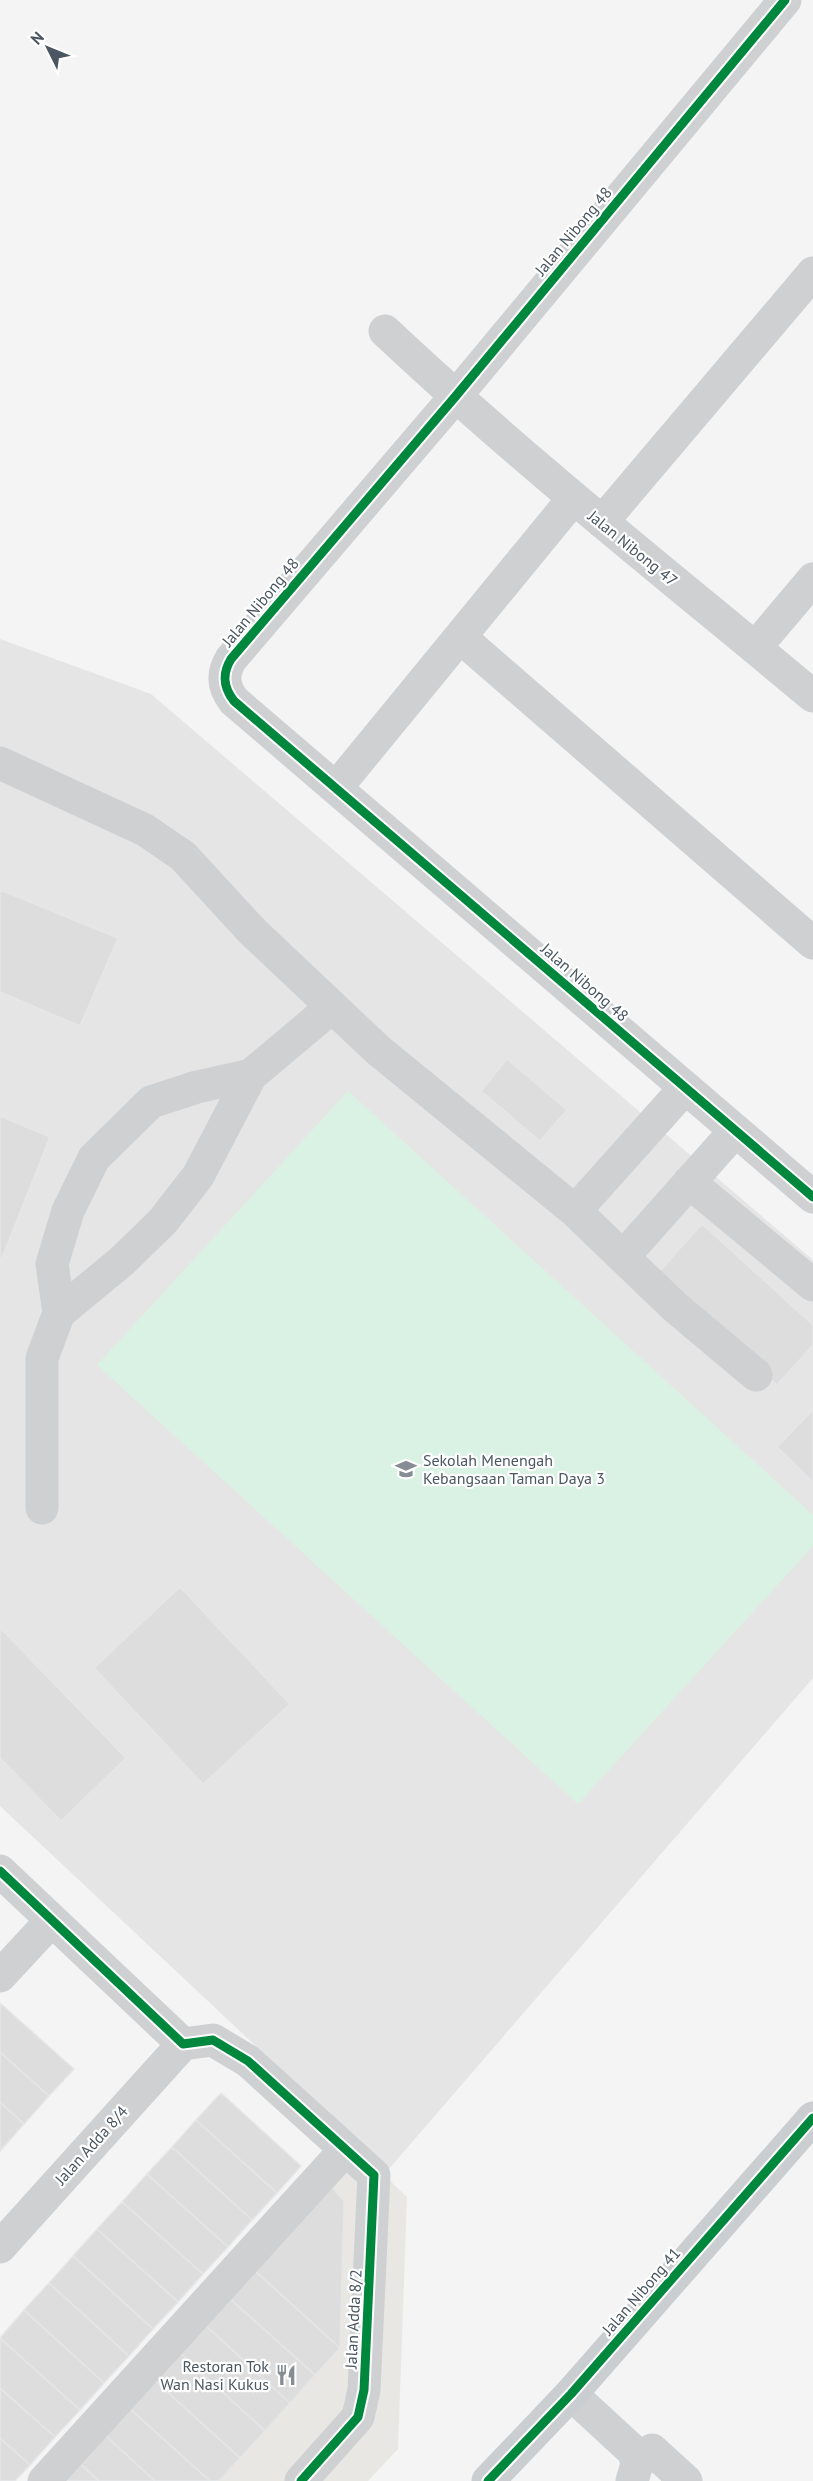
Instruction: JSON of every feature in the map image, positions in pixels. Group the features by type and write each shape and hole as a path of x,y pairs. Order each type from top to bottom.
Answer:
{"main road":[{"name":"Jalan Nibong 41","path":"488,2481 571,2394 813,2118"}],"street":[{"name":"Jalan Nibong 48","path":"776,3 454,397 225,669 226,692 234,701 813,1197"},
{"path":"602,522 813,273"},
{"name":"Jalan Nibong 47","path":"385,331 454,397 573,499 813,696"},
{"path":"336,788 573,499"},
{"path":"755,648 813,579"},
{"path":"460,637 813,943"},
{"path":"0,763 145,830 183,856 252,931 378,1050 575,1211 675,1307 756,1375"},
{"path":"42,1508 42,1358 60,1313 122,1261 163,1221 198,1176 251,1076 332,1007"},
{"path":"60,1313 52,1264 68,1211 93,1158 151,1102 197,1087 251,1076"},
{"path":"575,1211 685,1089"},
{"path":"623,1257 735,1131"},
{"path":"689,1182 813,1285"},
{"path":"0,1871 183,2044 213,2040 248,2061 345,2150 44,2481"},
{"path":"0,1976 52,1920"},
{"name":"Jalan Adda 8/4","path":"0,2247 183,2044"},
{"name":"Jalan Adda 8/2","path":"301,2481 358,2417 364,2390 374,2175 345,2150"},
{"path":"571,2394 627,2443 634,2452 634,2472"},
{"path":"634,2472 652,2450 686,2481"}],"shaded area":[{"name":"Sekolah Menengah Kebangsaan Taman Daya 3","path":"0,639 151,694 813,1260 813,1678 388,2170 0,1806"},
{"path":"349,2141 407,2197 398,2449 368,2481 31,2481"}],"green space":[{"path":"348,1091 813,1515 813,1546 578,1804 97,1365"}],"building":[{"path":"0,890 118,938 80,1026 0,992"},
{"path":"507,1059 567,1110 540,1141 481,1091"},
{"path":"0,1116 50,1137 0,1263"},
{"path":"702,1224 813,1325 813,1345 777,1385 656,1275"},
{"path":"813,1410 813,1482 777,1447"},
{"path":"180,1587 290,1704 203,1784 94,1668"},
{"path":"0,1628 126,1758 61,1821 0,1758"},
{"path":"0,2003 74,2069 49,2096 0,2052"},
{"path":"0,2052 49,2096 24,2124 0,2102"},
{"path":"221,2093 301,2166 277,2193 196,2120"},
{"path":"0,2102 24,2124 0,2151"},
{"path":"196,2120 277,2193 252,2220 172,2147"},
{"path":"172,2147 252,2220 228,2247 147,2174"},
{"path":"147,2174 228,2247 203,2274 122,2202"},
{"path":"330,2185 344,2201 340,2348 253,2269"},
{"path":"122,2202 203,2274 178,2302 97,2229"},
{"path":"97,2229 178,2302 153,2329 73,2256"},
{"path":"73,2256 153,2329 129,2356 49,2283"},
{"path":"253,2269 340,2348 315,2375 228,2297"},
{"path":"49,2283 129,2356 104,2383 24,2310"},
{"path":"228,2297 315,2375 290,2403 204,2324"},
{"path":"24,2310 104,2383 80,2410 0,2338"},
{"path":"204,2324 290,2403 265,2431 179,2352"},
{"path":"0,2338 80,2410 55,2437 0,2388"},
{"path":"179,2352 265,2431 240,2458 153,2379"},
{"path":"153,2379 240,2458 219,2481 210,2481 128,2407"},
{"path":"0,2388 55,2437 30,2465 0,2438"},
{"path":"128,2407 210,2481 155,2481 104,2434"},
{"path":"104,2434 155,2481 99,2481 78,2462"},
{"path":"0,2438 30,2465 15,2481 0,2481"},
{"path":"78,2462 99,2481 61,2481"}],"cycle path":[{"path":"785,0 455,397 231,659 225,680 234,701 813,1197"},
{"path":"0,1871 183,2044 213,2040 248,2061 374,2175 364,2390 358,2417 301,2481"},
{"path":"488,2481 571,2394 813,2118"}],"place":[{"name":"Sekolah Menengah Kebangsaan Taman Daya 3","path":"406,1469"},
{"name":"Restoran Tok Wan Nasi Kukus","path":"286,2375"}]}
